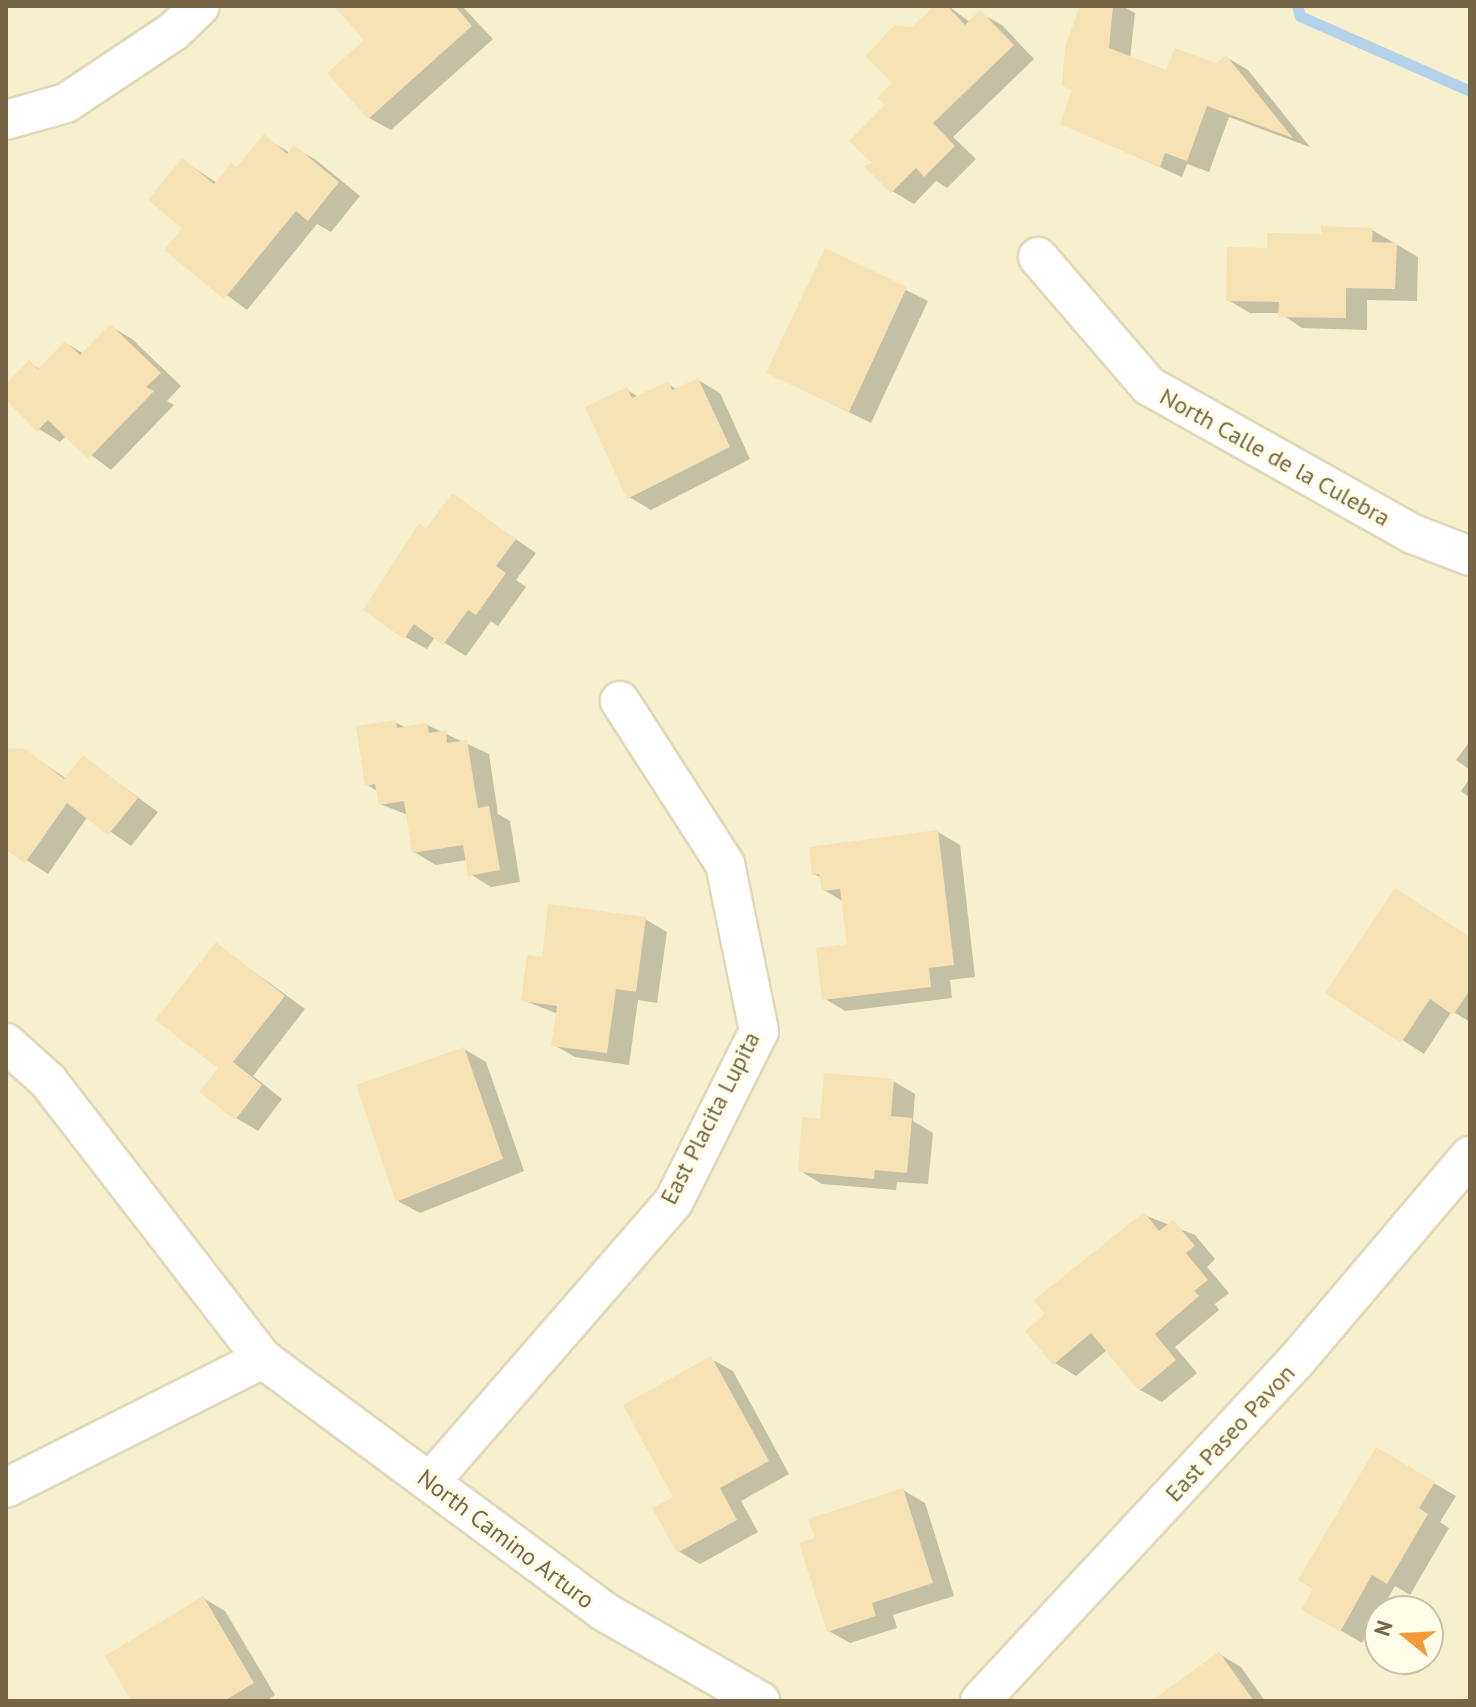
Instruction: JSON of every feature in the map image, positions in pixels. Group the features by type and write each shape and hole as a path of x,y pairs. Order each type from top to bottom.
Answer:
{"street":[{"path":"6,120 66,103 174,31 200,6"},
{"name":"North Calle de la Culebra","path":"1038,257 1149,386 1413,534 1470,556"},
{"name":"East Placita Lupita","path":"430,1482 674,1201 759,1031 725,864 620,701"},
{"name":"North Camino Arturo","path":"6,1043 48,1081 263,1359 603,1611 760,1701"},
{"name":"East Paseo Pavon","path":"980,1701 1296,1361 1470,1156"},
{"path":"6,1488 263,1359"}],"shaded area":[{"path":"6,6 1470,6 1470,1701 6,1701"}],"building":[{"path":"334,6 455,6 472,26 368,119 327,73 364,40"},
{"path":"934,6 947,6 965,25 980,10 1014,45 933,123 955,146 924,177 916,168 891,193 864,166 872,163 849,141 885,105 877,98 892,83 865,56 895,25 912,27"},
{"path":"1080,6 1113,6 1109,48 1166,70 1175,48 1216,63 1226,55 1293,138 1207,106 1187,161 1165,153 1160,167 1060,124 1072,90 1062,86 1065,47"},
{"path":"264,134 287,154 294,145 339,182 308,221 296,211 224,299 164,250 182,228 148,200 182,158 214,184 231,163 237,167"},
{"path":"1321,226 1373,228 1372,242 1397,243 1395,289 1346,288 1346,318 1278,317 1279,302 1226,301 1227,247 1267,248 1267,233 1321,234"},
{"path":"825,248 907,287 849,412 766,373"},
{"path":"110,324 161,373 146,387 154,391 88,459 48,420 37,431 6,400 6,384 29,360 38,369 65,341 80,355"},
{"path":"698,378 730,447 627,499 585,407 627,387 632,398 668,381 672,390"},
{"path":"452,493 516,539 496,566 506,573 476,615 468,610 443,645 414,624 404,639 363,610 419,523 426,529"},
{"path":"396,720 397,728 427,723 429,733 446,730 447,743 467,740 478,808 489,806 500,870 468,876 463,845 412,853 404,801 379,805 375,784 365,786 356,726"},
{"path":"6,748 26,749 64,779 83,755 138,798 108,835 67,803 25,863 6,850"},
{"path":"938,830 954,965 929,968 931,987 822,1000 816,948 847,944 840,889 822,891 819,874 812,875 809,847"},
{"path":"1395,888 1470,937 1470,990 1453,1015 1430,999 1401,1043 1325,993"},
{"path":"548,904 646,917 636,992 616,989 607,1053 551,1046 557,1006 521,1001 527,955 542,957"},
{"path":"216,942 285,996 233,1062 262,1085 235,1120 199,1092 218,1068 155,1020"},
{"path":"464,1047 503,1159 396,1202 356,1085"},
{"path":"824,1073 894,1079 891,1116 912,1118 907,1173 875,1170 874,1179 798,1172 802,1117 820,1119"},
{"path":"1144,1212 1159,1231 1173,1220 1195,1246 1186,1253 1208,1280 1194,1291 1199,1296 1155,1334 1176,1360 1139,1391 1091,1333 1053,1365 1025,1331 1045,1314 1034,1300"},
{"path":"711,1356 769,1461 720,1488 737,1520 677,1553 652,1508 673,1497 623,1405"},
{"path":"1376,1447 1435,1482 1419,1508 1428,1514 1387,1584 1372,1575 1340,1632 1301,1609 1313,1589 1298,1580"},
{"path":"903,1488 933,1583 872,1603 876,1616 827,1632 799,1543 815,1538 808,1519"},
{"path":"203,1596 254,1683 224,1701 131,1701 105,1656"},
{"path":"1219,1652 1254,1701 1151,1701"}],"waterway":[{"path":"1297,6 1300,16 1470,91"}]}
